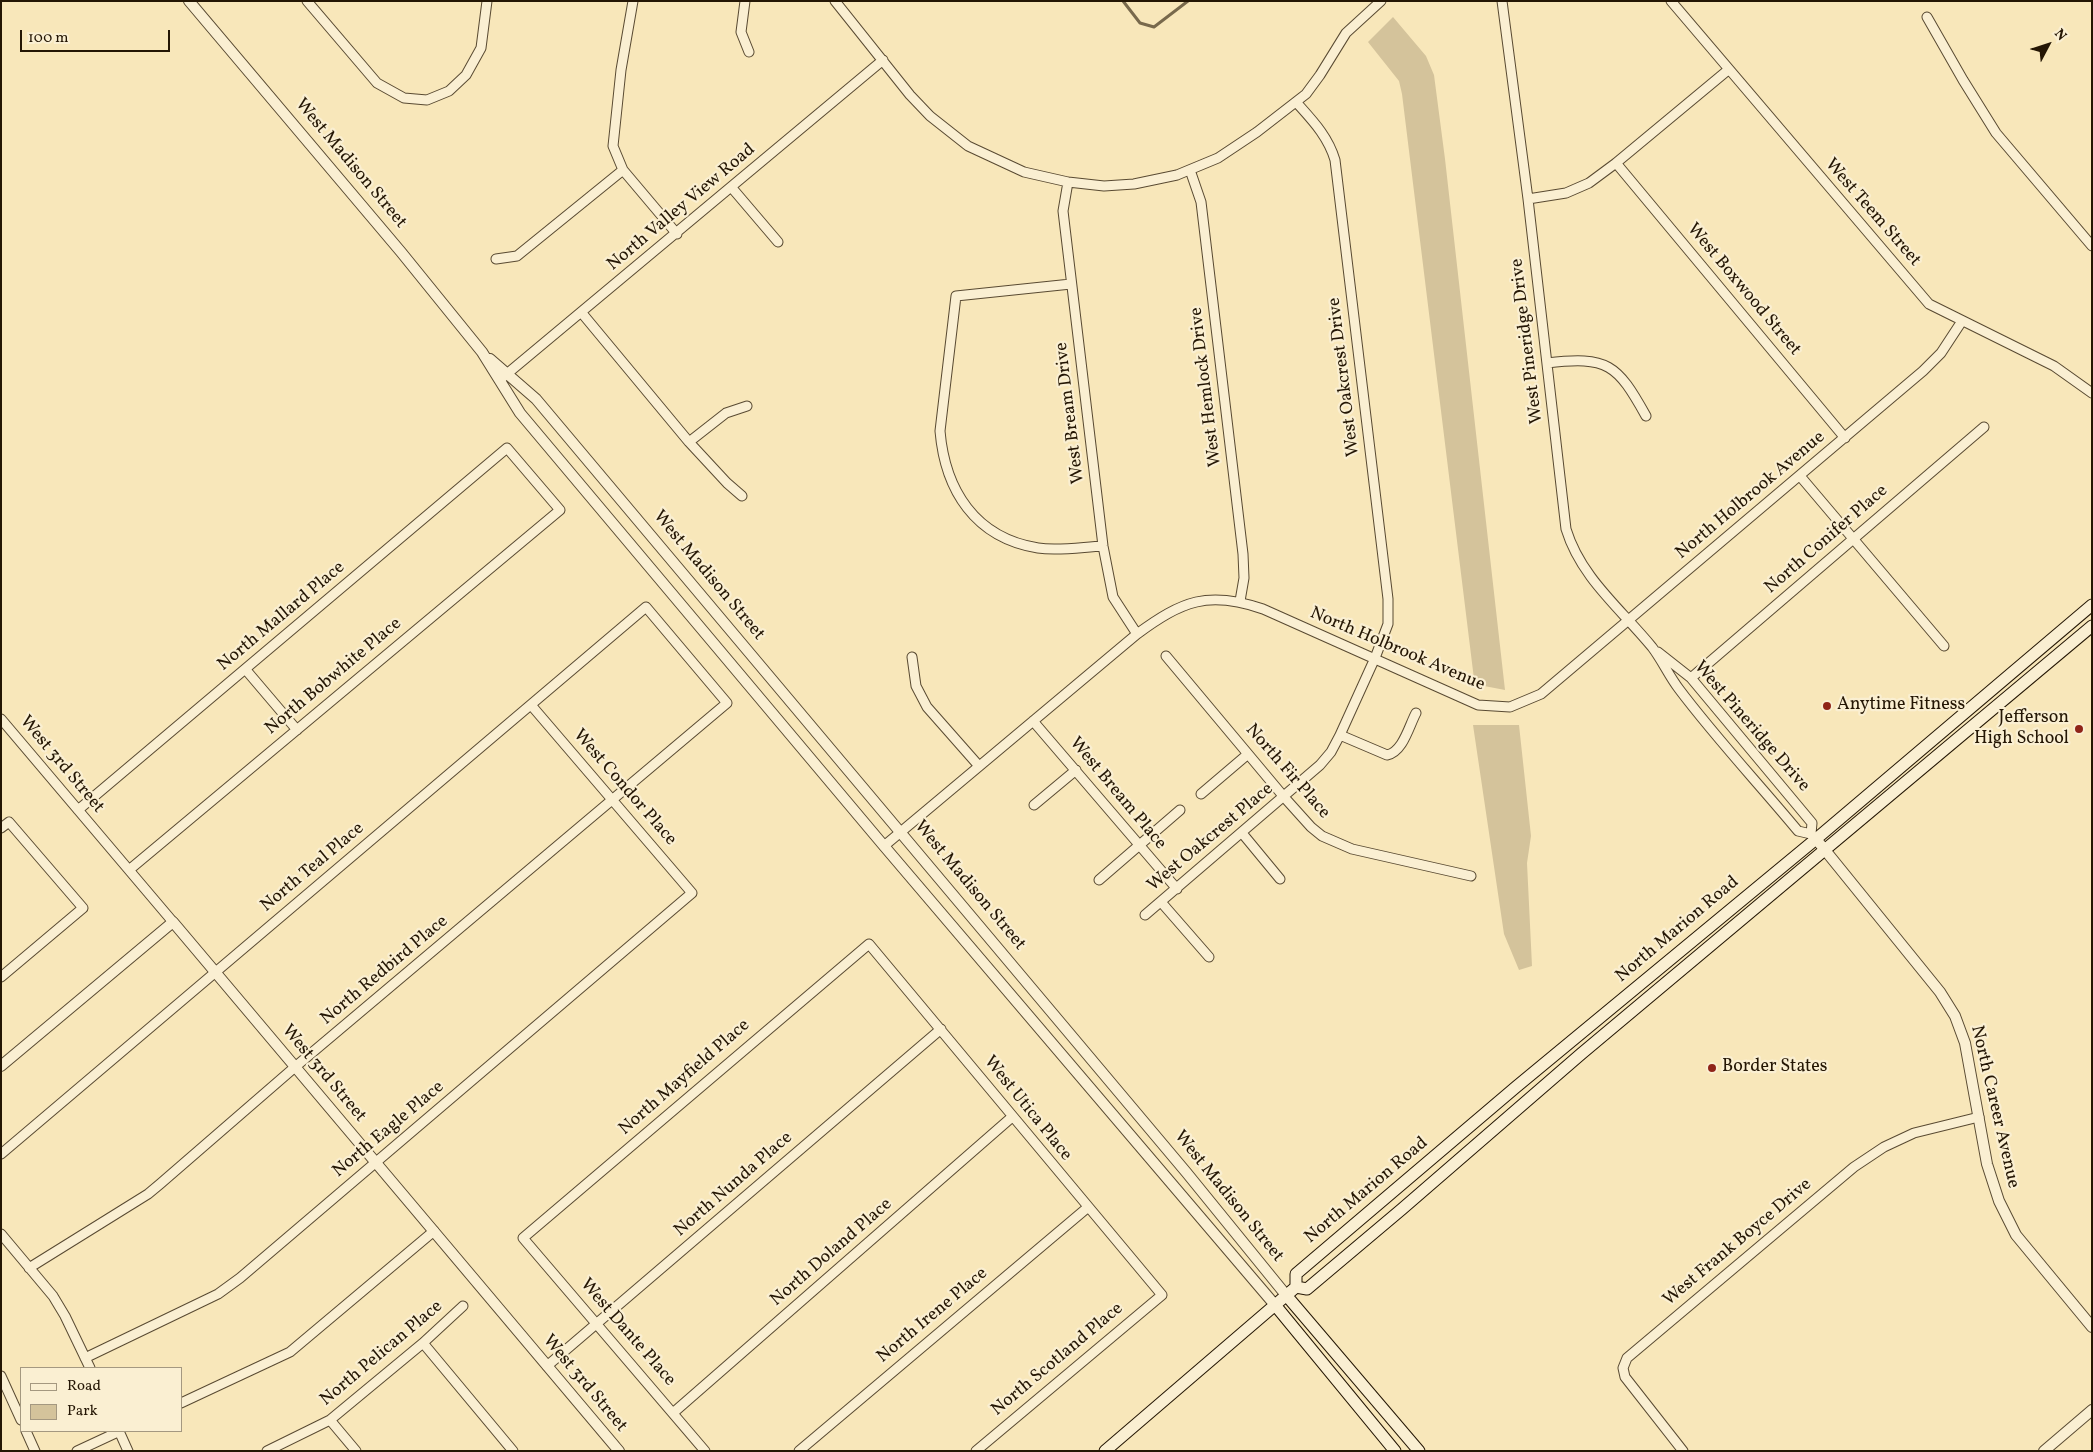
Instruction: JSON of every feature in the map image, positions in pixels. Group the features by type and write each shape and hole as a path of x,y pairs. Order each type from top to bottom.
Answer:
{"main road":[{"name":"North Marion Road","path":"1296,1287 1296,1274 1813,837 2092,605"},
{"name":"North Marion Road","path":"1105,1451 1286,1295 1296,1287 1307,1289 1581,1054 2092,626"},
{"name":"West Madison Street","path":"1286,1295 1419,1451"},
{"name":"West Madison Street","path":"1275,1305 1395,1451"}],"street":[{"name":"West Madison Street","path":"189,1 395,244 503,377 520,413 884,846 1275,1305"},
{"path":"307,1 377,83 404,98 427,100 449,91 466,75 482,48 487,1"},
{"path":"632,1 621,70 613,146 623,170 677,234"},
{"path":"745,1 741,32 749,52"},
{"path":"835,1 930,116 968,146 1024,172 1068,182 1104,186 1134,184 1177,175 1218,158 1257,132 1296,102 1313,86 1346,33 1381,1"},
{"name":"West Pineridge Drive","path":"1502,1 1528,199 1566,529 1581,564 1653,648 1678,688 1798,831 1813,837 1812,823 1691,678 1653,648"},
{"name":"West Teem Street","path":"1671,1 1929,304 2054,366 2092,392"},
{"path":"1927,17 1996,133 2092,246"},
{"name":"North Valley View Road","path":"503,377 884,60"},
{"path":"1528,199 1566,193 1582,188 1616,163 1728,70"},
{"name":"West Oakcrest Drive","path":"1296,102 1325,136 1332,150 1336,166 1388,599 1388,624 1375,658"},
{"name":"West Boxwood Street","path":"1616,163 1845,438"},
{"path":"496,259 517,256 623,170"},
{"name":"West Hemlock Drive","path":"1190,170 1201,202 1244,554 1244,578 1240,602"},
{"name":"West Bream Drive","path":"1068,182 1063,211 1103,546 1113,597 1137,634"},
{"path":"732,188 778,242"},
{"path":"1071,284 956,296 940,431 941,446 947,471 958,496 975,516 996,533 1009,540 1039,548 1103,546"},
{"path":"581,312 689,442 727,483 742,496"},
{"name":"North Holbrook Avenue","path":"884,846 1137,634 1161,616 1186,604 1207,599 1240,602 1375,658 1478,705 1510,707 1541,694 1923,371 1941,352 1962,321"},
{"path":"1547,362 1580,359 1605,366 1614,371 1628,384 1646,416"},
{"name":"West Madison Street","path":"503,377 536,399 1186,1172 1286,1295"},
{"path":"689,442 726,413 747,406"},
{"name":"North Conifer Place","path":"1691,678 1984,427"},
{"name":"North Mallard Place","path":"78,810 507,448 560,510"},
{"path":"1800,476 1944,646"},
{"name":"North Bobwhite Place","path":"129,870 560,510"},
{"name":"North Redbird Place","path":"30,1268 148,1194 726,703 646,607"},
{"name":"North Teal Place","path":"1,1154 646,607"},
{"name":"North Fir Place","path":"1166,656 1310,828 1334,842 1352,848 1471,876"},
{"path":"912,657 916,686 927,707 979,766"},
{"name":"West Oakcrest Place","path":"1145,915 1284,798 1320,765 1331,752 1340,735 1375,658"},
{"path":"246,670 296,730"},
{"name":"West Condor Place","path":"531,705 614,799 692,893"},
{"path":"1340,735 1387,755 1399,748 1416,712"},
{"name":"West 3rd Street","path":"1,719 619,1451"},
{"name":"West Bream Place","path":"1033,721 1177,889"},
{"path":"1201,794 1248,754"},
{"path":"1034,805 1076,770"},
{"path":"1099,880 1180,810"},
{"path":"1,828 9,822 83,908 1,977"},
{"path":"1242,833 1280,879"},
{"name":"North Career Avenue","path":"1813,837 1940,992 1955,1016 1965,1043 1987,1164 1999,1201 2016,1235 2092,1327"},
{"name":"North Eagle Place","path":"85,1358 218,1294 240,1278 692,893"},
{"path":"1161,902 1209,957"},
{"path":"1,1066 172,922"},
{"name":"West Utica Place","path":"869,944 1087,1208 1162,1295"},
{"name":"North Mayfield Place","path":"523,1238 869,944"},
{"name":"North Nunda Place","path":"547,1366 941,1029"},
{"name":"North Doland Place","path":"674,1413 1012,1117"},
{"name":"West Frank Boyce Drive","path":"1683,1451 1625,1377 1623,1368 1627,1358 1854,1167 1884,1147 1914,1133 1979,1117"},
{"name":"North Irene Place","path":"799,1451 1087,1208"},
{"path":"182,1403 290,1352 434,1231"},
{"path":"1,1234 59,1306 90,1367"},
{"name":"West Dante Place","path":"523,1238 705,1451"},
{"name":"North Scotland Place","path":"976,1451 1162,1295"},
{"name":"North Pelican Place","path":"267,1451 330,1420 423,1343 463,1306"},
{"path":"423,1343 513,1451"},
{"path":"1,1376 20,1418"},
{"path":"2044,1451 2092,1410"},
{"path":"330,1420 356,1451"},
{"path":"26,1432 35,1451"},
{"path":"77,1451 117,1432"},
{"path":"119,1432 128,1451"}],"green space":[{"path":"1393,17 1426,56 1434,75 1505,690 1479,685 1474,679 1402,94 1399,81 1368,42"},
{"path":"1473,725 1519,725 1531,836 1527,863 1532,966 1519,970 1504,934"}],"waterway":[{"path":"1123,1 1140,23 1154,27 1188,1"}],"place":[{"name":"Anytime Fitness","path":"1827,706"},
{"name":"Jefferson High School","path":"2079,729"},
{"name":"Border States","path":"1712,1068"}]}
